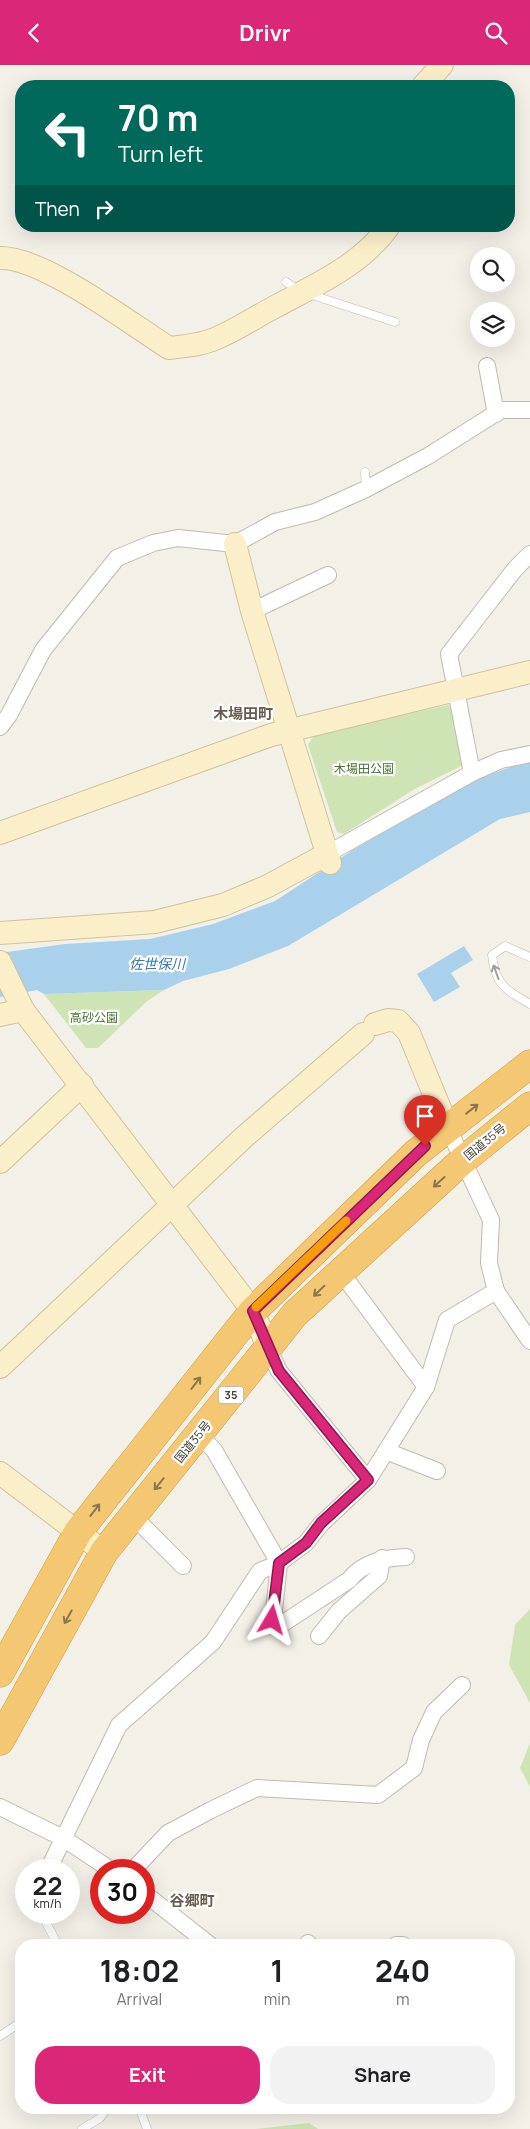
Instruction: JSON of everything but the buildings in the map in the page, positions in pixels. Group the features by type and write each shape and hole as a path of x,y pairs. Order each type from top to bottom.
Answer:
{"highway":[{"path":"0,1673 78,1532 253,1311 416,1153 530,1064"},
{"name":"国道35号","path":"0,1741 104,1552 295,1314 462,1161 530,1106"}],"street":[{"path":"428,80 442,65"},
{"path":"0,258 13,257 52,273 169,348 188,346 217,338 294,287 357,260 380,240 385,232"},
{"path":"488,366 496,414"},
{"path":"0,727 10,715 43,650 117,558 152,543 178,537 235,544 275,522 314,512 366,489 428,455 501,410 530,410"},
{"path":"235,544 252,611 329,859"},
{"path":"472,773 449,654 515,569 530,554"},
{"path":"252,611 328,575"},
{"path":"0,833 271,735 530,672"},
{"path":"0,933 155,922 223,905 329,859 472,773 501,760 530,754"},
{"path":"0,962 19,1003 253,1311 279,1371 368,1480"},
{"path":"0,1015 19,1003"},
{"path":"0,1367 243,1137 369,1029 388,1020 398,1021 409,1033 462,1161 491,1220 488,1263 496,1291 530,1341"},
{"path":"0,1162 82,1085"},
{"path":"340,1271 426,1387"},
{"path":"53,1859 119,1725 213,1642 260,1571 279,1563 306,1543 321,1523 368,1480 426,1387 447,1320 496,1291"},
{"path":"199,1435 214,1450 279,1563 272,1620 279,1626 350,1580 356,1571 382,1559 406,1557"},
{"path":"386,1451 437,1471"},
{"path":"0,1473 104,1552"},
{"path":"133,1516 183,1566"},
{"path":"319,1636 339,1611 379,1576 382,1559"},
{"path":"143,1859 168,1833 210,1810 257,1788 378,1795 414,1768 421,1741 434,1711 462,1685"},
{"path":"0,1807 63,1838 94,1859"},
{"path":"155,1902 202,1939"}],"lane":[{"path":"294,287 395,322"},
{"path":"364,472 366,489"},
{"path":"530,957 505,946 492,955 494,973 506,990 530,1004"},
{"path":"47,1924 55,1939"},
{"path":"0,2036 15,2026"},
{"path":"82,2129 102,2114"},
{"path":"142,2114 147,2129"}],"green space":[{"name":"木場田公園","path":"448,705 451,707 465,764 413,790 344,834 337,832 308,745 314,735"},
{"name":"高砂公園","path":"164,990 146,1002 98,1048 86,1048 44,994"},
{"path":"530,1609 530,1703 509,1665 515,1625"},
{"path":"530,1743 530,1787 520,1768"},
{"path":"309,2123 318,2129 256,2129"}],"water":[{"name":"佐世保川","path":"530,762 530,812 500,819 288,946 229,969 183,981 164,990 44,994 37,990 0,997 0,953 65,944 150,939 213,924 275,901 356,848 474,781 515,765"},
{"path":"464,946 473,960 451,973 460,987 434,1002 417,974"}],"slow traffic":[{"path":"256,1307 346,1221"}],"district":[{"name":"木場田町","path":"243,714"},
{"name":"谷郷町","path":"192,1901"}],"route":[{"path":"272,1620 279,1563 306,1543 321,1523 368,1480 279,1371 253,1311 425,1146"}]}
